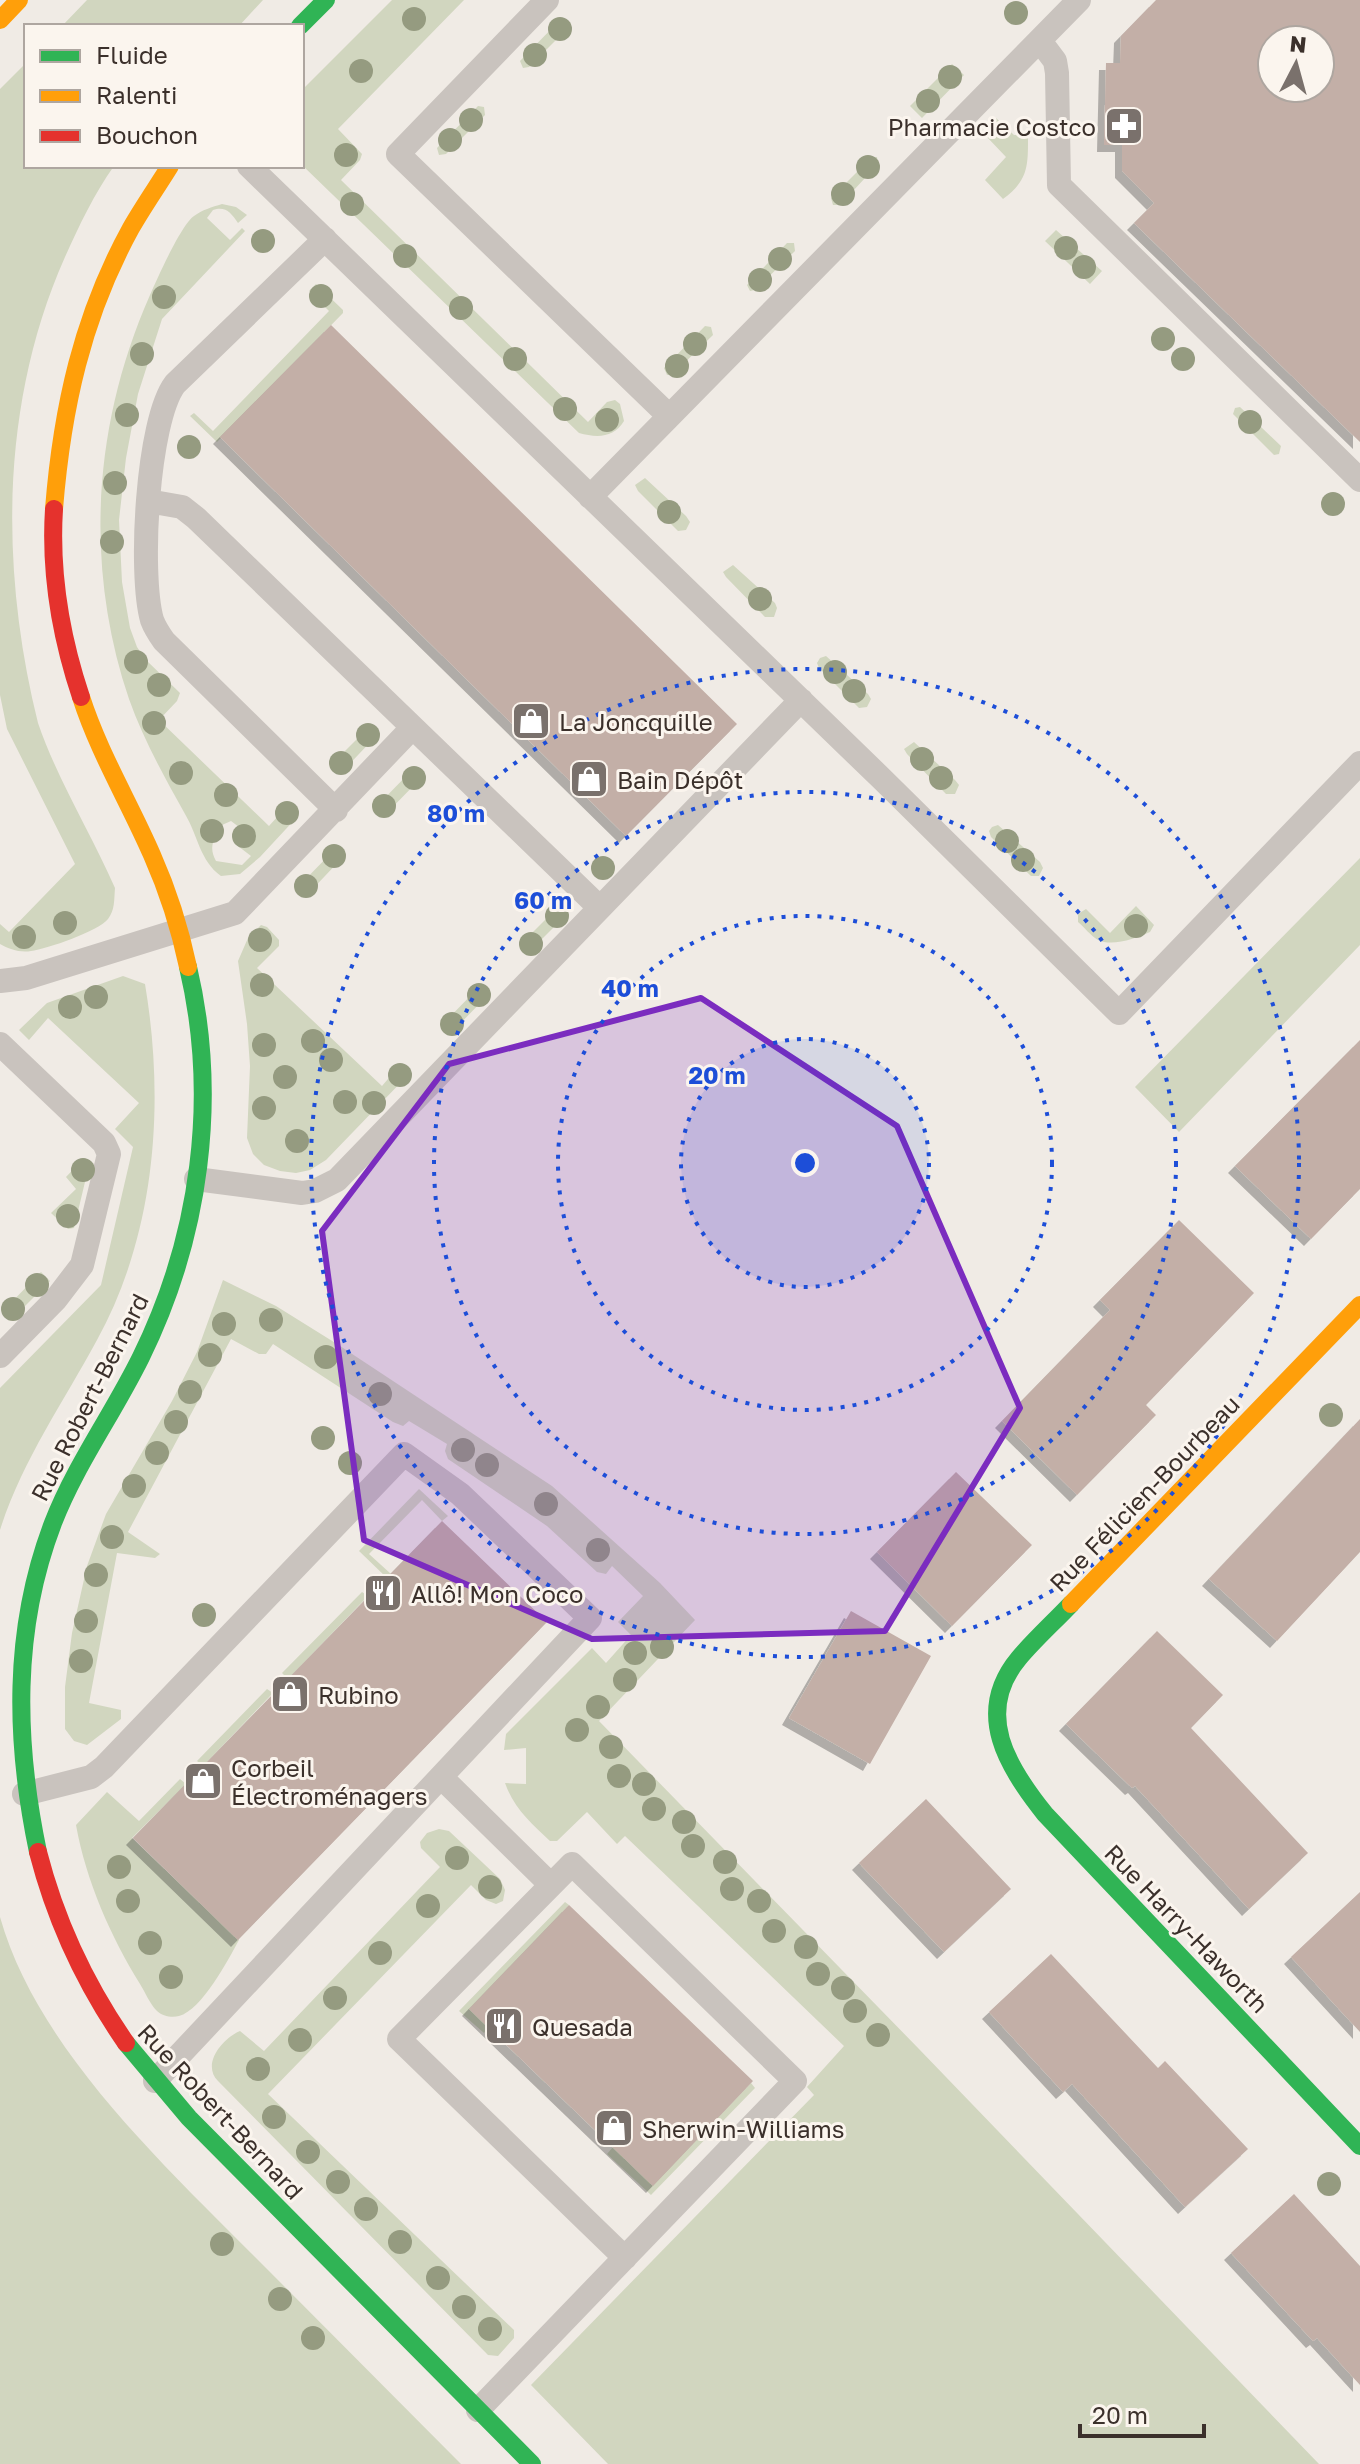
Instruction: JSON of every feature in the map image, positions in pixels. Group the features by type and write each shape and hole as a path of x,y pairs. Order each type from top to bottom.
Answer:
{"main road":[{"path":"0,20 19,0"},
{"path":"302,24 326,0"},
{"name":"Rue Robert-Bernard","path":"169,168 125,238 96,302 84,340 59,446 53,552 61,632 83,708 152,855 179,931 197,1013 202,1063 203,1101 196,1179 182,1252 153,1334 76,1470 45,1544 9,1705 24,1794 42,1871 70,1951 108,2021 155,2081 532,2464"},
{"name":"Rue Félicien-Bourbeau","path":"998,1732 995,1720 999,1697 1017,1660 1360,1305"},
{"name":"Rue Harry-Haworth","path":"998,1732 999,1741 1016,1777 1045,1814 1360,2146"}],"lane":[{"path":"547,0 398,154 669,416"},
{"path":"590,497 1079,0"},
{"path":"1040,41 1055,61 1057,73 1059,185 1360,480"},
{"path":"251,168 801,700 1119,1013 1360,763"},
{"path":"325,239 166,397 156,439 148,501 146,562 151,617 157,631 336,810"},
{"path":"148,501 167,502 190,513 600,908"},
{"path":"196,1179 302,1193 329,1186 801,700"},
{"path":"0,981 26,978 235,913 412,728"},
{"path":"0,1044 104,1143 109,1154 82,1265 56,1299 0,1356"},
{"path":"24,1794 91,1777 104,1767 404,1454 460,1494 590,1618 155,2081"},
{"path":"441,1777 551,1885"},
{"path":"478,2410 625,2258 795,2081 572,1864 399,2039 625,2258"}],"highlighted area":[{"path":"701,998 897,1126 1020,1408 885,1631 592,1639 364,1540 322,1231 449,1064"}],"green space":[{"path":"87,0 263,0 241,24 64,24"},
{"path":"392,0 464,0 338,129 362,154 341,180 588,422 607,402 615,400 620,404 624,421 620,427 610,434 599,436 579,433 304,167 304,88"},
{"path":"561,19 567,20 568,28 529,67 523,68 520,61"},
{"path":"952,64 964,75 922,118 910,106"},
{"path":"24,65 24,168 113,168 93,199 65,257 44,313 28,370 18,428 13,487 13,547 17,606 38,723 55,766 115,888 114,905 108,919 94,929 49,947 27,951 0,944 0,924 9,932 75,864 7,729 0,695 0,89"},
{"path":"478,106 484,107 485,115 446,154 439,155 437,148"},
{"path":"996,118 1014,135 1028,135 1025,171 1018,185 1003,199 985,180 1006,157 986,136 986,130"},
{"path":"872,157 877,157 878,164 840,205 833,205 831,198"},
{"path":"222,204 236,207 247,215 238,223 228,211 218,209 207,218 230,240 242,228 245,231 162,319 138,394 119,520 122,582 130,628 145,659 180,693 177,701 159,720 269,826 288,805 298,816 240,874 221,876 204,856 129,699 105,598 101,496 106,444 116,394 153,287 189,221 204,210","holes":["231,821 239,827 234,843 251,856 242,865 216,861 212,847 222,825"]},
{"path":"1056,230 1102,271 1090,284 1045,241"},
{"path":"787,243 794,243 795,251 755,290 750,291 747,285"},
{"path":"316,284 343,313 217,442 190,416 194,413 213,431 329,311 309,291"},
{"path":"705,326 711,327 713,335 673,374 667,375 664,368"},
{"path":"1240,407 1281,446 1279,454 1274,455 1233,414 1235,408"},
{"path":"645,478 686,516 690,522 686,530 678,531 638,491 635,485"},
{"path":"733,565 775,603 774,617 765,617 726,577 723,572"},
{"path":"826,656 868,694 871,699 867,707 859,708 819,668 817,663"},
{"path":"369,727 377,735 340,774 331,765"},
{"path":"914,742 959,785 955,794 946,794 907,754 904,749"},
{"path":"413,769 421,778 383,817 375,808"},
{"path":"998,825 1040,862 1043,868 1039,876 1031,876 991,837 989,831"},
{"path":"335,849 343,857 306,896 297,888"},
{"path":"1360,858 1360,945 1179,1132 1135,1087"},
{"path":"1136,906 1154,925 1150,932 1131,939 1104,942 1078,922 1078,914 1086,909 1110,933"},
{"path":"558,907 566,915 528,953 520,945"},
{"path":"261,925 279,940 279,946 257,968 382,1086 399,1066 408,1075 326,1160 310,1170 296,1173 264,1165 253,1154 247,1138 250,1066 238,961 248,938"},
{"path":"123,976 145,984 151,1029 154,1121 151,1166 143,1212 117,1299 31,1456 0,1530 0,1388 101,1285 133,1147 115,1129 139,1103 48,1018 29,1040 19,1030 47,1003"},
{"path":"479,987 487,996 450,1034 441,1026"},
{"path":"84,1158 90,1161 74,1228 68,1229 51,1213 76,1189 66,1177"},
{"path":"41,1272 50,1281 11,1320 2,1312"},
{"path":"223,1280 276,1306 337,1344 552,1486 660,1583 695,1620 599,1721 1319,2464 608,2464 531,2385 814,2095 807,2087 844,2046 625,1836 617,1844 587,1812 557,1841 550,1841 524,1815 509,1792 505,1783 526,1784 526,1748 504,1750 506,1734 592,1648 606,1663 631,1635 618,1622 643,1596 612,1566 606,1574 597,1572 547,1526 448,1459 445,1451 447,1444 409,1421 403,1426 393,1422 273,1344 266,1354 259,1354 231,1339 128,1532 160,1554 155,1558 117,1553 89,1703 121,1710 121,1719 87,1745 74,1741 65,1729 65,1687 72,1633 87,1566 106,1514 197,1352"},
{"path":"419,1489 448,1516 442,1521 422,1500 369,1554 391,1574 387,1578 359,1551"},
{"path":"362,1592 368,1596 288,1679 282,1673"},
{"path":"267,1689 273,1693 203,1766 197,1761"},
{"path":"180,1779 186,1784 132,1838 239,1940 205,1995 188,2012 173,2017 154,2008 119,1947 93,1888 76,1825 107,1792 139,1821"},
{"path":"439,1829 449,1831 500,1879 505,1890 503,1901 496,1904 486,1900 471,1885 268,2094 514,2330 514,2338 498,2356 488,2355 218,2081 212,2067 221,2045 240,2031 264,2051 440,1867 421,1848 420,1842 427,1833"},
{"path":"565,1902 569,1905 484,2033 459,2011"},
{"path":"0,1917 18,1966 43,2013 73,2059 108,2103 184,2186 461,2464 0,2464"},
{"path":"751,2083 755,2088 651,2195 607,2154 613,2147 653,2185"}],"building":[{"path":"1156,0 1360,0 1360,442 1134,223 1154,203 1122,171 1122,145 1104,145 1106,63 1120,63 1121,36"},
{"path":"331,325 737,724 626,836 220,437"},
{"path":"1360,1040 1360,1189 1311,1239 1235,1166"},
{"path":"1179,1220 1254,1293 1146,1405 1156,1415 1077,1495 1002,1421 1110,1310 1100,1300"},
{"path":"1360,1419 1360,1552 1277,1641 1209,1579"},
{"path":"956,1472 1032,1545 952,1626 877,1552"},
{"path":"442,1521 547,1622 238,1940 133,1838"},
{"path":"851,1611 931,1656 870,1764 789,1718"},
{"path":"1157,1631 1223,1695 1191,1728 1308,1853 1249,1909 1135,1786 1132,1788 1066,1724"},
{"path":"926,1799 1011,1889 944,1952 859,1863"},
{"path":"1360,1892 1360,2032 1291,1957"},
{"path":"569,1905 753,2081 653,2186 469,2009"},
{"path":"1051,1954 1158,2068 1165,2061 1248,2149 1185,2207 1072,2084 1063,2092 989,2012"},
{"path":"1294,2194 1360,2266 1360,2385 1317,2338 1313,2341 1231,2253"}],"traffic: fast":[{"path":"302,24 326,0"},
{"path":"38,1852 30,1811 22,1728 24,1645 30,1604 40,1563 62,1501 141,1357 178,1264 198,1166 202,1116 202,1066 188,967"},
{"path":"1071,1604 1025,1651 1005,1679 998,1699 997,1719 1008,1759 1045,1814 1360,2146"},
{"path":"126,2043 189,2118 532,2464"}],"traffic: slow":[{"path":"0,20 19,0"},
{"path":"54,509 69,400 87,330 114,262 169,168"},
{"path":"81,697 96,738 158,869 188,967"},
{"path":"1071,1604 1360,1305"}],"traffic: jam":[{"path":"54,509 58,604 81,697"},
{"path":"38,1852 73,1952 97,1998 126,2043"}],"place":[{"name":"Pharmacie Costco","path":"1124,126"},
{"name":"La Joncquille","path":"531,721"},
{"name":"Bain Dépôt","path":"589,779"},
{"name":"Allô! Mon Coco","path":"383,1593"},
{"name":"Rubino","path":"290,1694"},
{"name":"Corbeil Électroménagers","path":"203,1781"},
{"name":"Quesada","path":"504,2026"},
{"name":"Sherwin-Williams","path":"614,2128"}]}
